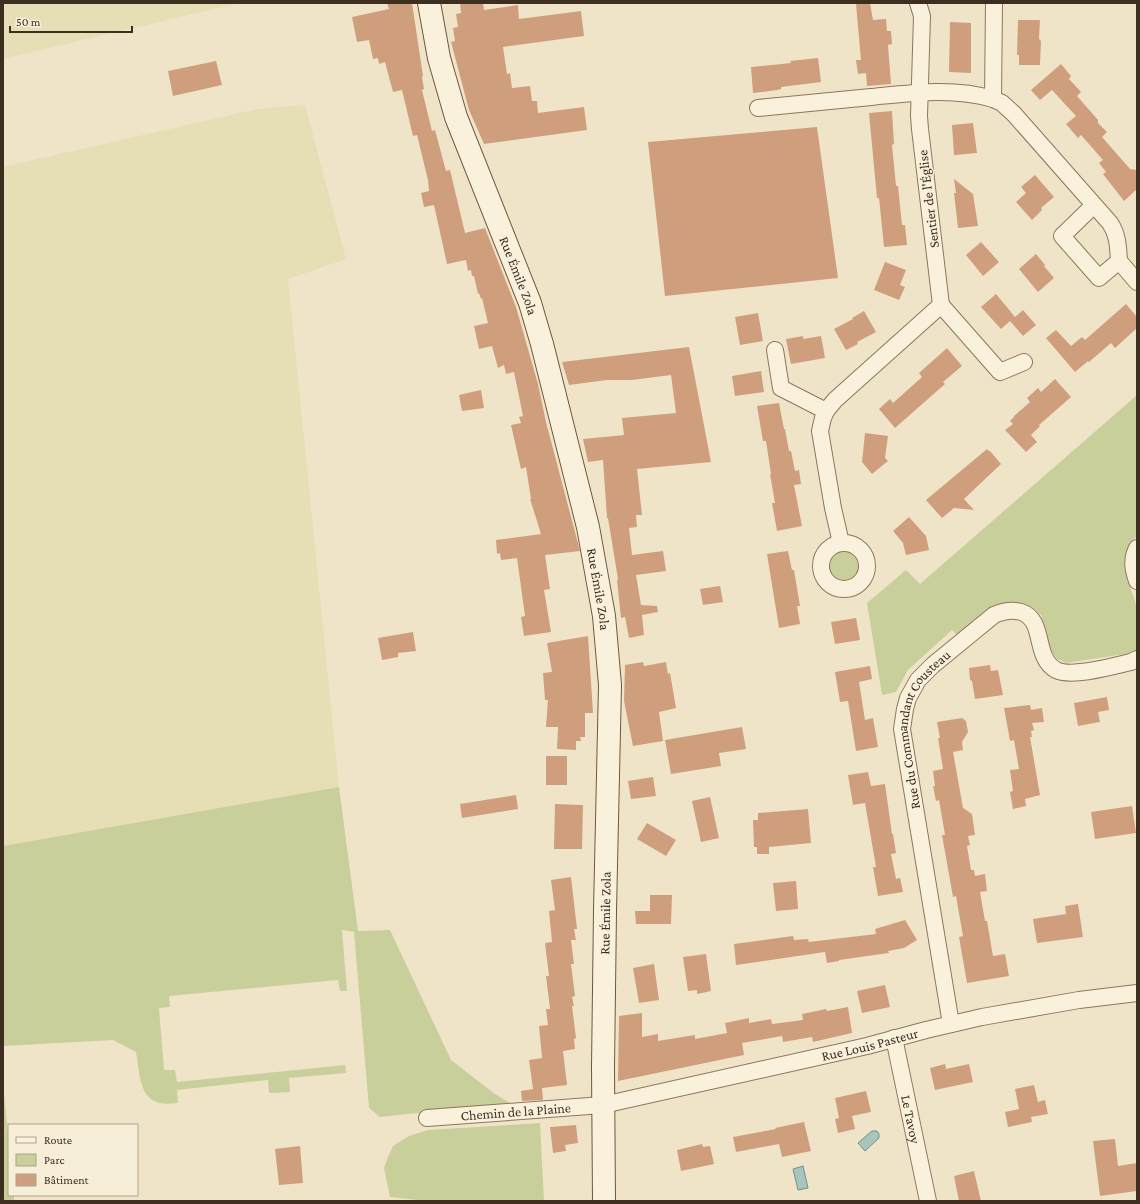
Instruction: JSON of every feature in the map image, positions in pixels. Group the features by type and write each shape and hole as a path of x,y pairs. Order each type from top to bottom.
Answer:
{"main road":[{"name":"Rue Émile Zola","path":"429,3 439,58 451,100 476,170 530,303 542,344 588,527 604,616 610,685 605,911 603,1105 605,1196"}],"street":[{"name":"Sentier de l'Église","path":"918,3 922,16 920,129 941,305"},
{"path":"993,99 994,3"},
{"path":"758,108 920,93 960,93 982,96 1002,103 1014,114 1110,223 1116,231 1119,260 1137,282"},
{"path":"1094,204 1062,236 1098,278 1119,260"},
{"path":"841,543 833,508 820,431 826,411 835,400 941,305 1000,372 1024,362"},
{"path":"775,350 781,388 826,411"},
{"path":"1137,548 1132,560 1137,581"},
{"name":"Rue du Commandant Cousteau","path":"952,1024 902,729 905,709 912,688 925,671 994,615 1002,611 1010,610 1024,613 1033,621 1036,626 1042,653 1050,665 1056,670 1063,672 1078,672 1131,662 1137,659"},
{"name":"Rue Louis Pasteur","path":"603,1105 867,1046 952,1024 1014,1011 1079,1000 1137,993"},
{"name":"Le Tavoy","path":"894,1038 928,1201"},
{"name":"Chemin de la Plaine","path":"427,1118 603,1105"}],"shaded area":[{"path":"3,3 234,3 235,4 3,59"},
{"path":"305,105 346,259 288,279 339,787 3,846 3,167 257,109"}],"green space":[{"path":"1137,395 1137,536 1130,544 1126,553 1125,562 1128,581 1137,609 1137,650 1132,653 1066,663 1057,659 1051,650 1041,615 1025,604 1011,602 994,605 958,636 952,630 908,670 896,692 882,695 867,603 906,570 920,584"},
{"path":"844,548 857,554 863,567 857,580 844,586 831,580 825,567 831,554"},
{"path":"339,787 358,931 390,930 451,1060 495,1094 510,1103 380,1117 369,1108 354,932 342,930 347,991 340,991 338,980 169,996 170,1007 159,1008 164,1070 175,1070 177,1082 345,1065 346,1073 289,1078 290,1092 269,1093 268,1080 177,1090 178,1103 165,1104 156,1102 144,1091 139,1073 136,1052 113,1040 3,1046 3,846"},
{"path":"3,1083 8,1135 8,1196 14,1196 14,1201 3,1201"},
{"path":"540,1123 544,1201 427,1201 390,1197 384,1168 393,1146 409,1136 428,1130"}],"water":[{"path":"872,1131 877,1131 879,1138 865,1151 858,1143"},
{"path":"803,1166 808,1188 798,1190 793,1169"}],"building":[{"path":"387,3 412,3 423,76 424,89 422,90 432,131 435,130 446,171 450,170 465,233 485,228 516,307 538,384 546,422 580,551 545,555 550,589 544,590 551,632 524,636 521,617 525,616 517,558 501,560 500,553 497,554 496,540 541,534 530,499 526,467 521,469 511,425 521,423 519,417 523,416 514,372 506,374 504,365 498,368 492,346 479,349 474,326 488,323 482,298 481,299 479,293 478,294 471,270 468,271 466,260 447,264 434,205 424,207 421,193 429,191 428,180 417,135 413,136 402,90 393,92 385,62 379,64 378,58 373,59 369,40 357,42 352,17 389,9"},
{"path":"460,3 483,3 484,10 518,5 519,19 581,11 584,36 503,47 507,74 510,73 512,88 530,86 532,101 537,101 538,113 584,107 587,130 484,144 469,110 451,42 455,41 453,28 458,27 456,14 461,13"},
{"path":"870,3 873,20 886,19 887,31 891,31 892,44 888,45 891,84 867,86 866,73 858,74 856,60 861,60 856,4"},
{"path":"1018,20 1040,20 1040,65 1019,65 1019,55 1017,55"},
{"path":"950,22 971,23 971,73 949,72"},
{"path":"818,58 821,82 781,87 781,89 777,90 753,93 751,67 791,63 790,61"},
{"path":"216,61 222,85 173,96 168,71"},
{"path":"1061,64 1071,76 1069,79 1081,92 1077,96 1107,132 1102,137 1130,169 1137,170 1137,189 1124,201 1103,174 1106,172 1099,163 1103,160 1081,135 1078,138 1066,124 1076,116 1052,90 1040,100 1031,90"},
{"path":"892,111 894,144 892,145 896,186 898,186 902,225 905,225 907,245 884,247 879,198 877,198 869,113"},
{"path":"973,123 977,153 954,155 952,125"},
{"path":"817,127 838,278 665,296 648,142"},
{"path":"1035,175 1054,197 1041,208 1042,210 1032,220 1016,202 1026,193 1021,187"},
{"path":"954,179 973,194 978,226 958,228"},
{"path":"981,242 999,262 983,276 966,255"},
{"path":"1036,254 1054,278 1038,292 1019,269"},
{"path":"885,262 906,270 900,285 905,287 899,300 874,290"},
{"path":"996,294 1015,317 1023,310 1036,325 1023,336 1010,321 1001,329 981,307"},
{"path":"1126,304 1137,317 1137,328 1115,348 1111,343 1075,372 1046,338 1056,330 1071,346 1082,337 1085,340"},
{"path":"864,311 876,332 857,342 858,344 846,350 834,329 853,319 852,318"},
{"path":"758,313 763,341 740,345 735,317"},
{"path":"803,336 803,339 821,336 825,358 791,364 786,339"},
{"path":"689,347 711,462 637,469 642,515 636,515 637,527 629,528 632,555 663,551 666,571 636,575 641,605 657,606 658,612 642,615 644,635 629,638 625,617 621,618 618,579 607,518 603,460 588,462 583,439 624,435 622,418 676,413 671,375 632,380 607,380 569,385 562,362"},
{"path":"947,348 962,366 943,382 945,384 895,428 879,409 890,399 893,403 922,377 919,373"},
{"path":"761,371 764,392 735,396 732,376"},
{"path":"1055,379 1071,397 1039,425 1040,426 1031,435 1037,442 1026,452 1005,430 1013,424 1010,421 1014,416 1030,402 1027,398 1038,388 1041,392"},
{"path":"481,390 484,408 462,411 459,395"},
{"path":"779,403 789,451 791,451 795,471 799,470 801,484 794,485 802,526 777,531 772,503 775,503 766,441 763,441 757,406"},
{"path":"865,433 888,436 885,458 888,461 872,474 862,462"},
{"path":"987,449 1001,464 964,499 974,510 954,508 942,518 926,500"},
{"path":"909,517 926,536 929,550 906,555 903,543 893,531"},
{"path":"788,551 792,570 794,570 800,606 797,606 800,624 779,628 767,554"},
{"path":"720,586 723,602 703,605 700,589"},
{"path":"856,618 860,640 835,644 831,622"},
{"path":"413,632 416,651 398,653 398,657 382,660 378,638"},
{"path":"588,636 593,713 585,713 585,737 580,737 581,741 576,741 576,750 557,749 558,727 546,727 548,700 545,700 543,673 552,672 547,643"},
{"path":"643,662 644,666 666,662 668,674 670,673 676,708 659,712 663,741 633,746 624,701 625,665"},
{"path":"990,665 991,671 998,670 1003,695 975,699 972,681 970,680 969,668"},
{"path":"870,666 872,679 859,682 865,720 873,718 878,747 856,751 848,701 840,702 835,672"},
{"path":"1107,697 1109,710 1098,712 1100,722 1078,726 1074,703"},
{"path":"1030,705 1031,710 1042,708 1044,722 1032,723 1034,730 1031,731 1032,737 1030,737 1040,795 1025,799 1026,806 1013,809 1010,792 1013,791 1010,770 1019,769 1014,740 1010,741 1004,708"},
{"path":"962,718 966,721 968,732 962,742 963,750 953,752 963,808 972,814 975,835 968,836 970,845 967,846 971,870 974,870 975,876 985,874 987,891 980,892 993,956 1005,954 1009,976 967,983 959,937 963,936 956,896 953,897 942,835 945,835 939,800 936,801 933,786 935,786 933,771 943,769 937,722"},
{"path":"742,727 746,749 719,753 721,766 671,774 665,740"},
{"path":"546,756 567,756 567,785 546,785"},
{"path":"868,772 871,786 885,784 896,853 891,854 896,879 900,878 903,892 878,896 873,867 876,867 865,803 853,805 848,775"},
{"path":"653,777 656,796 631,799 628,781"},
{"path":"516,795 518,809 462,818 460,804"},
{"path":"710,797 719,838 701,842 692,801"},
{"path":"555,804 583,805 582,849 554,849"},
{"path":"1132,806 1136,833 1095,839 1091,812"},
{"path":"808,809 811,843 769,847 769,854 757,854 757,847 754,847 753,820 758,820 758,813"},
{"path":"647,823 676,840 666,856 637,839"},
{"path":"571,877 577,929 574,929 576,940 571,940 574,964 571,964 575,996 572,997 574,1006 572,1006 576,1038 574,1039 575,1049 563,1051 567,1085 542,1088 543,1100 522,1101 521,1091 533,1089 529,1060 542,1058 539,1026 548,1025 546,1009 550,1009 546,976 549,976 545,943 552,942 549,911 555,910 551,880"},
{"path":"796,881 798,909 776,911 773,883"},
{"path":"650,895 672,895 671,924 636,924 635,911 650,911"},
{"path":"1078,904 1083,937 1037,943 1033,919 1066,914 1065,906"},
{"path":"905,920 917,940 904,948 888,951 889,953 827,963 825,952 736,965 734,944 793,936 794,940 808,939 809,942 876,934 875,929"},
{"path":"706,954 711,991 697,994 697,990 688,991 683,957"},
{"path":"654,964 659,1000 639,1003 633,968"},
{"path":"885,985 890,1007 862,1013 857,991"},
{"path":"848,1007 852,1033 813,1042 812,1037 783,1042 782,1036 742,1043 744,1055 618,1081 619,1016 642,1013 642,1037 658,1034 658,1041 695,1035 695,1039 727,1033 725,1023 749,1018 749,1023 771,1019 772,1024 803,1020 802,1014 826,1009 827,1011"},
{"path":"945,1064 946,1069 969,1064 973,1082 935,1090 930,1068"},
{"path":"1034,1085 1038,1102 1045,1100 1048,1114 1031,1117 1032,1122 1008,1127 1005,1112 1019,1109 1015,1089"},
{"path":"866,1091 871,1112 852,1116 855,1129 838,1133 835,1119 839,1118 835,1098"},
{"path":"804,1122 811,1151 782,1157 779,1144 736,1152 733,1137"},
{"path":"576,1125 578,1143 565,1145 566,1151 553,1153 550,1127"},
{"path":"1115,1139 1118,1166 1137,1163 1137,1191 1100,1196 1093,1141"},
{"path":"702,1144 703,1147 710,1146 714,1164 681,1171 677,1150"},
{"path":"300,1146 303,1183 279,1185 275,1149"},
{"path":"974,1171 981,1201 959,1201 954,1176"}]}
